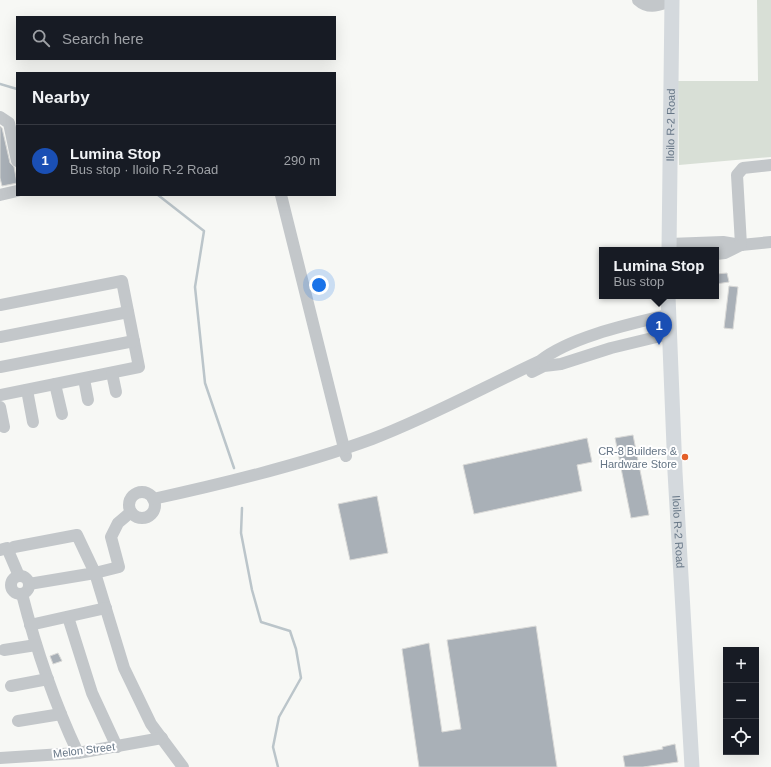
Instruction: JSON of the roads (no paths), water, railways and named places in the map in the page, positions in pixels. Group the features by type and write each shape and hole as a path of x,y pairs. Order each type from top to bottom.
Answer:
{"main road":[{"name":"Iloilo R-2 Road","path":"669,247 672,0"},
{"name":"Iloilo R-2 Road","path":"668,299 692,767"}],"street":[{"path":"638,0 644,5 650,7 672,0"},
{"path":"0,117 9,124 16,156"},
{"path":"741,246 737,175 743,168 771,165"},
{"path":"0,195 16,191"},
{"path":"281,196 345,452"},
{"path":"669,247 723,242 741,246"},
{"path":"719,254 725,253 741,246 771,242"},
{"path":"0,304 122,281 139,367 0,396"},
{"path":"0,337 128,312"},
{"path":"154,502 278,474 327,459 374,442 421,422 512,378 540,361 556,349 607,331 668,315"},
{"path":"638,322 636,332 642,340"},
{"path":"607,331 611,348"},
{"path":"512,378 544,366 561,364 611,348 669,334"},
{"path":"0,367 134,341"},
{"path":"556,349 561,364"},
{"path":"112,373 116,392"},
{"path":"84,378 88,400"},
{"path":"55,384 62,414"},
{"path":"28,390 33,422"},
{"path":"0,407 4,427"},
{"path":"147,493 154,502 153,510 147,516 138,517 131,512 130,500 135,494 147,493"},
{"path":"78,753 61,714 36,645 30,625 26,589 25,577 19,576 13,578 5,588 14,592 26,589 95,573 119,567 111,537 118,523 131,512"},
{"path":"14,548 77,535 95,573 124,668 151,724 183,767"},
{"path":"0,550 7,548 19,576"},
{"path":"30,625 106,608"},
{"path":"68,617 92,693 117,747"},
{"path":"4,650 36,645"},
{"path":"11,686 48,679"},
{"path":"18,721 61,714"},
{"name":"Melon Street","path":"5,761 78,753 162,738"}],"waterway":[{"path":"0,84 16,89"},
{"path":"159,196 204,231 195,287 205,383 234,468"},
{"path":"242,508 241,533 252,590 261,622 290,631 296,649 301,678 279,717 273,747 278,767"}],"place":[{"name":"Lumina Stop","path":"659,345"},
{"name":"CR-8 Builders & Hardware Store","path":"685,457"}]}
